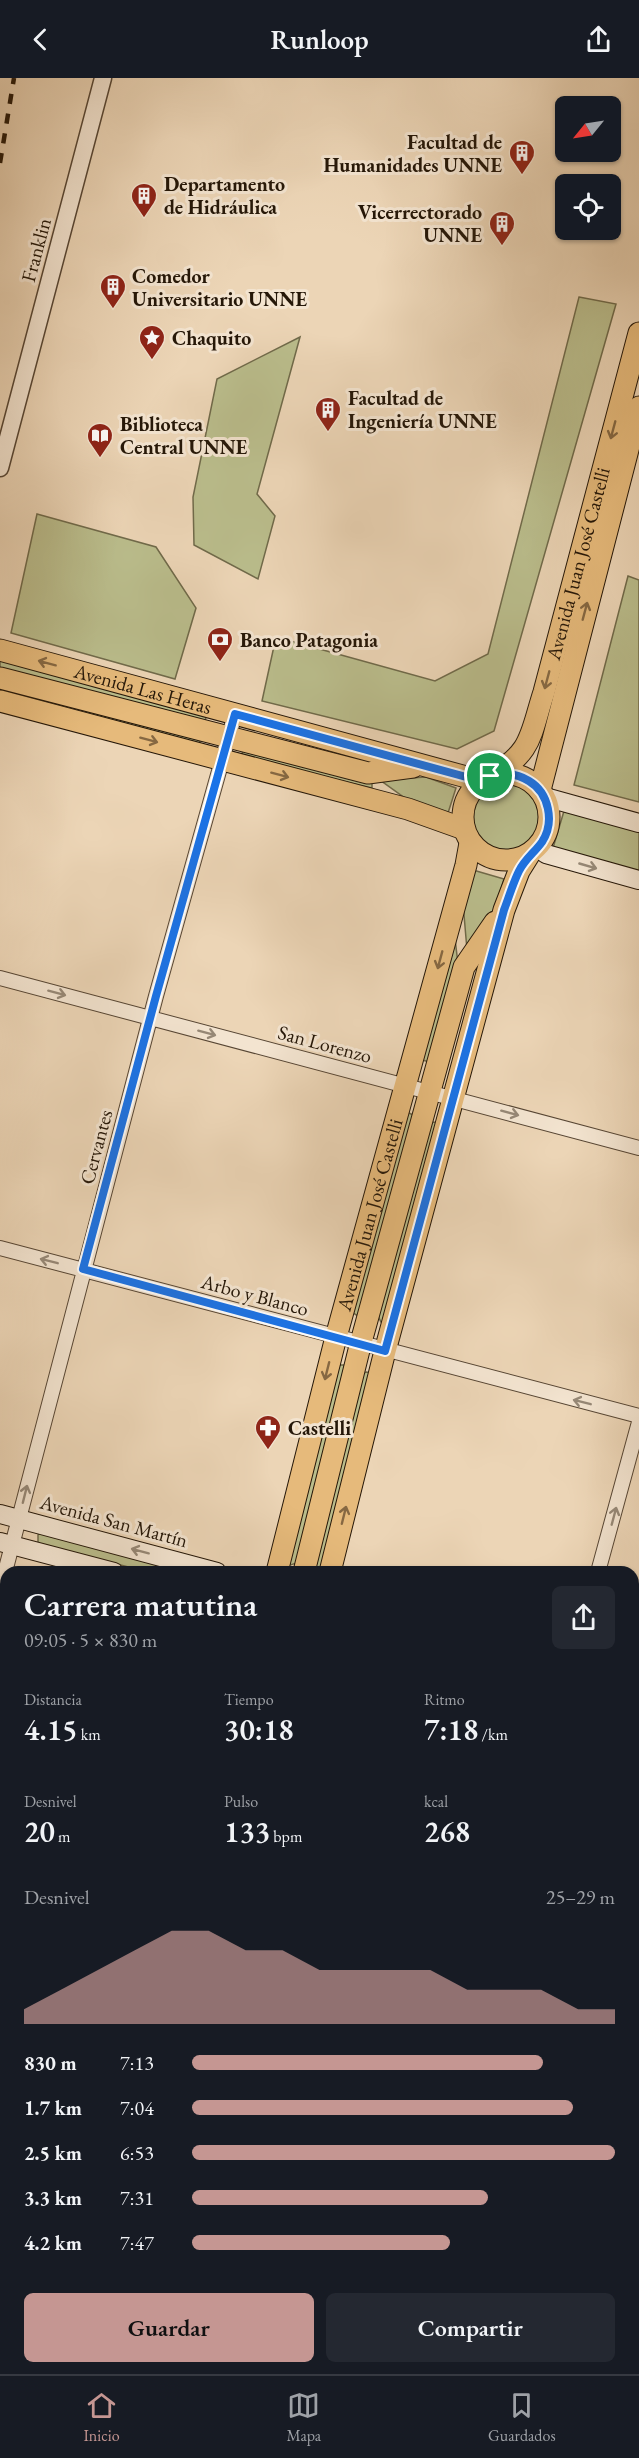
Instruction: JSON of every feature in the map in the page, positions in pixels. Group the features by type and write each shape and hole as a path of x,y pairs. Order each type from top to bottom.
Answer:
{"main road":[{"name":"Avenida Juan José Castelli","path":"485,779 514,764 527,746 547,680 639,333"},
{"name":"Avenida Juan José Castelli","path":"542,794 639,407"},
{"name":"Avenida Las Heras","path":"0,650 424,766 485,779"},
{"name":"Avenida Las Heras","path":"0,678 228,739 368,772 424,766"},
{"name":"Avenida Las Heras","path":"0,701 408,809 467,836"},
{"name":"Avenida Las Heras","path":"368,772 408,809"},
{"path":"542,794 549,818 544,839 533,851 513,861 497,861 482,854 467,836 462,816 465,803 485,779 504,774 517,775 542,794 639,823"},
{"name":"Avenida Juan José Castelli","path":"279,1566 336,1337 458,894 467,836"},
{"name":"Avenida Juan José Castelli","path":"331,1566 385,1351 504,910 519,871 533,851"},
{"path":"533,851 639,880"},
{"name":"Avenida Juan José Castelli","path":"458,894 464,967"},
{"name":"Avenida Juan José Castelli","path":"305,1566 361,1342 464,967 504,910"},
{"name":"Avenida San Martín","path":"0,1514 195,1566"},
{"path":"6,1544 91,1566"}],"street":[{"name":"Franklin","path":"0,468 103,78"},
{"name":"Cervantes","path":"3,1566 6,1544 19,1519 83,1269 235,714"},
{"name":"San Lorenzo","path":"0,978 639,1148"},
{"name":"Arbo y Blanco","path":"0,1248 639,1416"},
{"path":"600,1566 639,1422"}],"green space":[{"path":"579,297 616,304 494,731 457,749 262,701 276,637 435,681 488,654"},
{"path":"300,337 257,494 275,516 258,579 194,545 193,497 217,379"},
{"path":"37,514 156,547 196,608 175,679 11,633"},
{"path":"628,576 639,580 639,802 574,785"},
{"path":"0,660 206,715 205,725 0,670"},
{"path":"0,684 202,735 199,744 0,694"},
{"path":"244,747 372,781 372,788 241,757"},
{"path":"426,777 456,788 448,813 412,803 380,780"},
{"path":"506,779 521,782 533,790 541,802 544,817 541,832 533,844 521,852 506,855 491,852 479,844 471,832 468,817 471,802 479,790 491,782"},
{"path":"564,811 639,831 639,872 553,848"},
{"path":"473,870 504,879 494,912 467,950 463,903"},
{"path":"454,930 458,964 430,1062 418,1059"},
{"path":"407,1112 413,1115 358,1316 353,1313"},
{"path":"438,1123 385,1323 381,1322 378,1316 429,1124"},
{"path":"347,1365 297,1563 287,1566 336,1367"},
{"path":"372,1373 324,1566 314,1566 362,1374"},
{"path":"41,1533 170,1566 124,1566 38,1544 38,1535"}],"railway":[{"path":"0,163 14,78"}],"place":[{"name":"Facultad de Humanidades UNNE","path":"522,176"},
{"name":"Departamento de Hidráulica","path":"144,219"},
{"name":"Vicerrectorado UNNE","path":"502,247"},
{"name":"Comedor Universitario UNNE","path":"113,310"},
{"name":"Chaquito","path":"152,361"},
{"name":"Facultad de Ingeniería UNNE","path":"328,433"},
{"name":"Biblioteca Central UNNE","path":"100,459"},
{"name":"Banco Patagonia","path":"220,663"},
{"name":"Castelli","path":"268,1451"}],"route":[{"path":"235,714 481,781 490,776 517,775 530,781 540,790 548,807 548,829 538,848 529,855 519,871 504,910 385,1351 361,1342 83,1269 235,714"}]}
